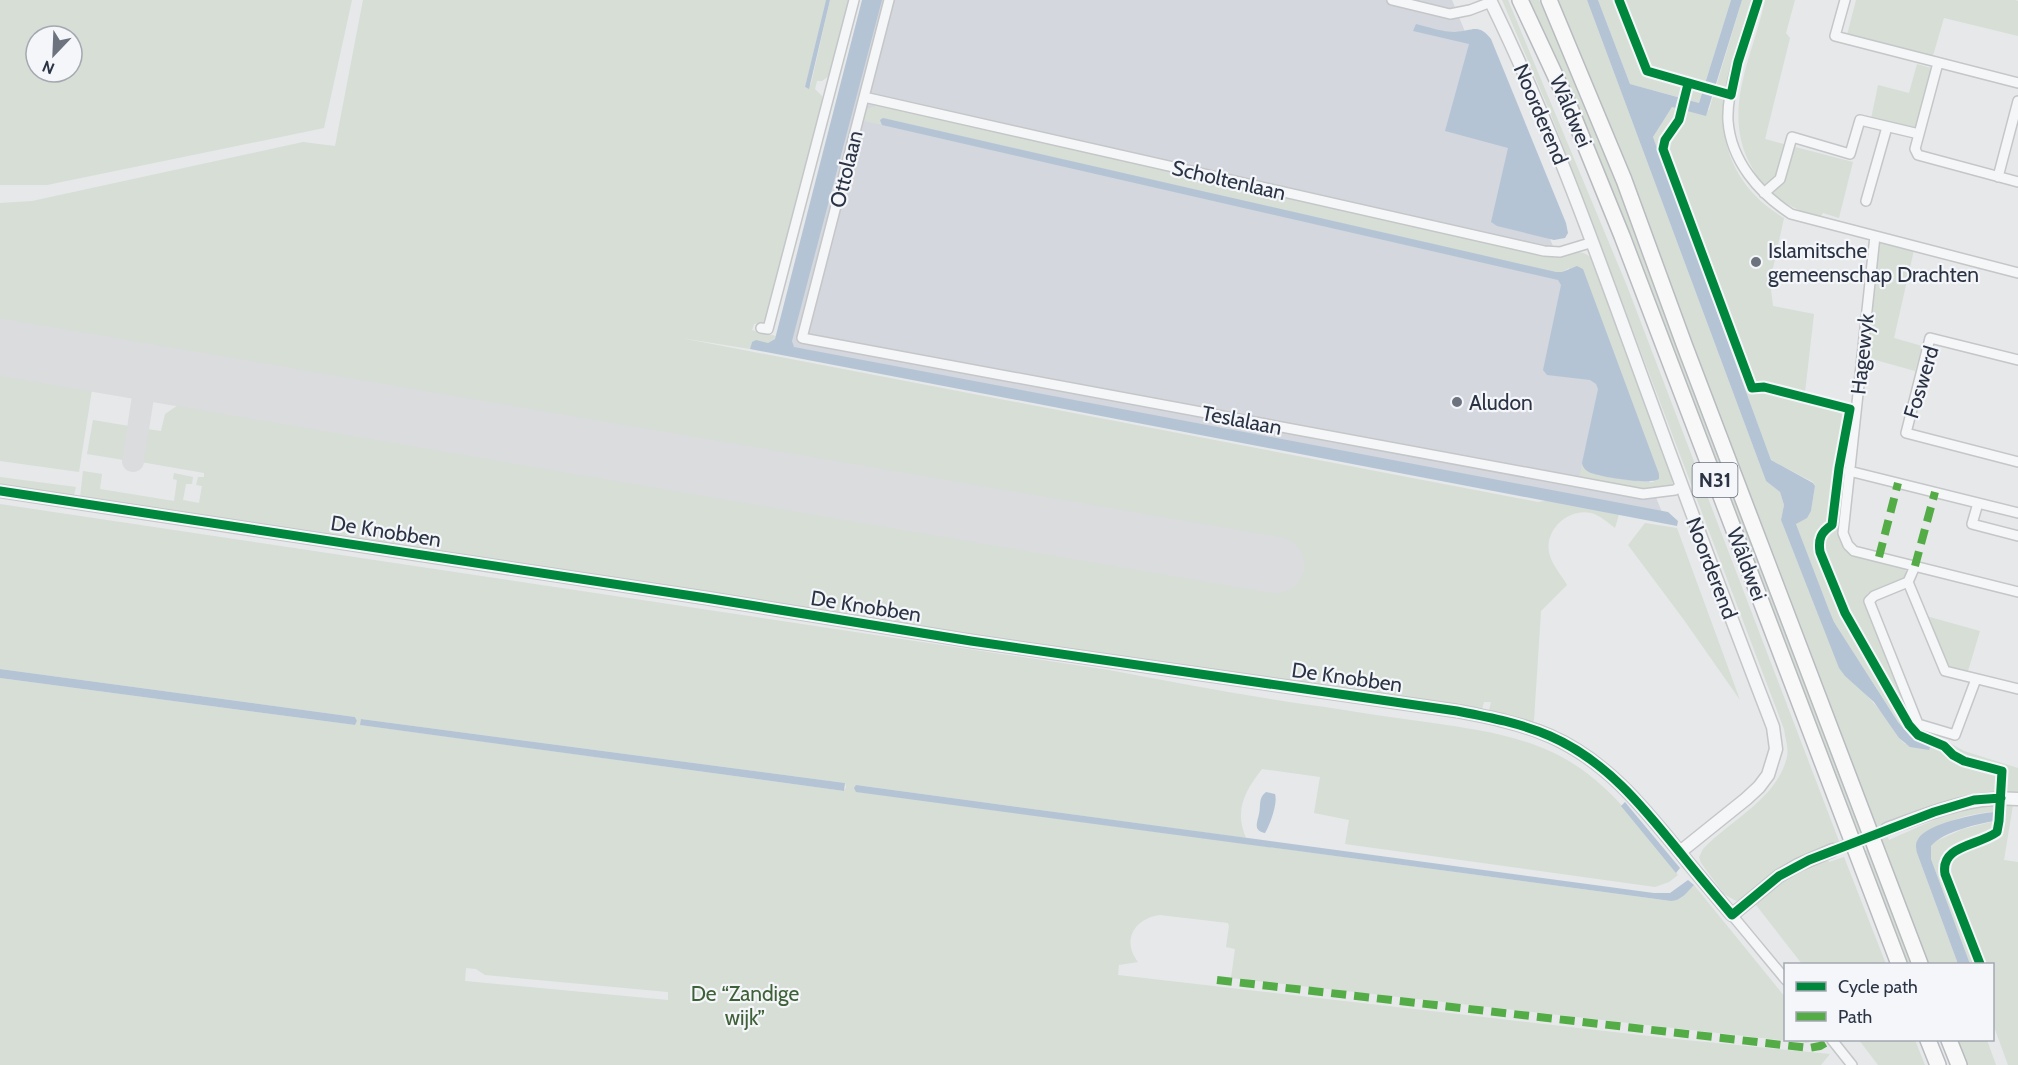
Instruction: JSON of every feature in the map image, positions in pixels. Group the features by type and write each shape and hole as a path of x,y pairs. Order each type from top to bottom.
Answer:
{"highway":[{"name":"Wâldwei","path":"1520,0 1568,103 1614,215 1899,963"},
{"name":"Wâldwei","path":"1549,0 1624,180 1920,963"},
{"path":"1928,1041 1938,1065"},
{"path":"1949,1041 1959,1065"}],"street":[{"name":"Ottolaan","path":"760,328 768,330 826,88 854,0"},
{"name":"Ottolaan","path":"802,338 889,0"},
{"path":"1392,0 1450,14 1470,10 1491,1"},
{"path":"1758,0 1738,62 1728,120 1731,141 1736,154 1764,193 1791,214 2018,273"},
{"path":"1845,0 1835,36 2018,83"},
{"name":"Noorderend","path":"1491,1 1525,74 1593,242 1773,727 1776,749 1768,775 1759,787 1680,852"},
{"path":"1938,63 1915,149 1918,155 2018,182"},
{"name":"Scholtenlaan","path":"864,97 1544,251 1560,252 1593,242"},
{"path":"1998,177 2018,101"},
{"path":"1764,193 1780,179 1792,137 1850,154 1860,120 1919,134"},
{"path":"1866,201 1887,127"},
{"name":"Hagewyk","path":"1875,236 1843,533 1848,545 1854,550 2018,592"},
{"name":"Teslalaan","path":"802,338 1644,494 1675,490 1682,485"},
{"name":"Foswerd","path":"2018,360 1930,338 1906,433 2018,462"},
{"path":"1849,471 2018,513"},
{"name":"De Knobben","path":"0,491 706,598 971,641 1497,719 1551,736 1603,767 1630,792 1680,852"},
{"path":"1978,503 1972,524 2018,536"},
{"path":"1915,566 1908,582 1874,596 1869,601 1918,724 1954,735 1976,679"},
{"path":"1908,582 1946,671 2018,689"},
{"path":"1887,829 1963,803 1982,799 2018,799"},
{"path":"1732,915 1779,876 1833,850"},
{"path":"1680,852 1784,979"},
{"path":"1833,1041 1852,1065"}],"shaded area":[{"path":"871,0 1452,0 1664,517 780,348"}],"green space":[{"path":"0,0 352,0 324,128 47,185 0,185"},
{"path":"363,0 826,0 805,88 811,84 830,0 849,0 830,75 822,81 817,81 815,89 822,96 823,104 765,322 754,324 752,330 776,336 775,339 768,343 752,342 750,349 681,338 1538,502 1554,499 1620,511 1615,528 1598,515 1582,512 1573,514 1558,524 1550,538 1548,547 1551,560 1567,585 1541,611 1534,720 1530,726 1488,715 1491,702 1484,702 1481,713 80,498 83,471 102,474 100,489 174,501 177,480 173,479 174,473 193,477 192,484 186,484 183,500 199,503 202,486 196,485 198,477 204,477 204,473 135,461 140,428 161,431 165,414 187,399 1274,582 1279,547 102,346 99,347 99,351 0,335 0,203 32,201 303,142 335,146"},
{"path":"1502,0 1508,0 1627,286 1839,841 1825,851 1829,862 1844,857 1886,963 1801,963 1749,896 1736,901 1724,894 1701,863 1699,857 1703,849 1763,797 1782,772 1787,757 1784,729 1550,112"},
{"path":"1524,0 1539,0 1579,84 1865,834 1857,837"},
{"path":"1555,0 1587,0 1766,481 1780,492 1784,505 1781,520 1798,563 1864,692 1905,744 1925,740 1910,736 1904,731 1834,622 1796,524 1811,511 1815,486 1813,482 1771,460 1653,137 1672,107 1709,110 1742,0 1752,0 1726,89 1724,133 1733,162 1748,188 1784,218 1770,282 1773,306 1814,314 1805,392 1855,405 1841,536 1859,556 1905,569 1907,575 1904,580 1867,594 1868,611 1913,727 1964,751 2018,768 2018,796 1981,794 1883,827 1889,840 1934,820 1965,810 1981,806 2013,805 2004,860 2018,862 2018,1065 2008,1065 1994,1027 1994,963 1970,963 1931,859 1931,846 1934,842 1963,829 1995,821 1994,812 1973,814 1953,820 1917,840 1917,853 1958,963 1927,963"},
{"path":"1598,0 1731,0 1699,103 1630,84"},
{"path":"1765,0 1795,0 1786,33 1790,38 1765,139 1853,162 1839,218 1823,213 1819,219 1773,195 1754,171 1741,141 1739,101"},
{"path":"1856,0 2015,0 2018,1 2018,36 1944,18 1932,59 1847,35"},
{"path":"1917,64 1931,68 1915,130 1871,119 1878,85 1909,93"},
{"path":"878,105 1544,255 1574,252 1585,254 1590,257 1673,476 1672,482 1675,490 1640,491 1579,479 1582,463 1586,470 1597,475 1631,481 1654,482 1569,268 1556,272 884,118 880,120 882,125 863,121 866,109"},
{"path":"1878,241 1914,250 1894,338 1922,346 1915,371 1865,357"},
{"path":"0,361 94,377 79,472 0,461"},
{"path":"93,420 135,427 130,461 87,454"},
{"path":"0,477 76,487 74,495 69,499 0,489"},
{"name":"De “Zandige wijk”","path":"0,504 1109,670 1244,695 1487,732 1522,741 1556,754 1603,786 1630,814 1678,875 1669,882 1655,887 1345,844 1349,820 1314,813 1320,777 1262,769 1243,801 1241,818 1246,838 856,785 994,810 1671,901 1681,898 1694,885 1784,996 1784,1041 1231,978 1235,949 1226,947 1228,923 1160,915 1144,921 1133,931 1131,946 1138,962 1119,965 1118,975 1675,1039 1830,1054 1821,1065 0,1065 0,678 355,725 357,721 355,717 0,669","holes":["361,719 845,783 844,791 361,725","466,968 476,969 485,975 668,992 668,1000 465,981"]},
{"path":"1645,523 1677,528 1740,700 1628,545"},
{"path":"1919,614 1980,631 1968,671 1939,664"},
{"path":"1870,848 1914,963 1906,963 1863,852"},
{"path":"1788,1041 1814,1041 1806,1043"},
{"path":"1860,1041 1915,1041 1925,1065 1878,1065"},
{"path":"1955,1041 1987,1041 1996,1065 1965,1065"}],"water":[{"path":"826,0 830,0 809,89 805,87"},
{"path":"862,0 882,0 792,341 794,347 1668,512 1678,521 1677,526 750,349 752,342 756,340 768,343 775,339"},
{"path":"1587,0 1598,0 1630,84 1699,103 1731,0 1742,0 1706,116 1672,107 1653,137 1771,460 1815,486 1811,511 1807,518 1796,524 1834,622 1898,722 1910,736 1930,742 1929,750 1910,747 1899,738 1874,702 1839,668 1781,520 1784,505 1780,492 1766,481"},
{"path":"1416,24 1450,32 1479,29 1491,39 1566,223 1568,233 1565,238 1554,240 1497,226 1491,222 1508,148 1445,131 1469,44 1413,31"},
{"path":"883,118 1556,272 1577,266 1583,269 1659,479 1636,481 1615,478 1591,473 1583,466 1598,389 1596,384 1590,380 1547,375 1543,370 1561,285 1558,280 882,125 880,120"},
{"path":"0,669 355,717 357,721 355,725 0,678"},
{"path":"361,719 845,783 844,791 360,725"},
{"path":"856,785 1654,893 1670,893 1688,880 1694,885 1681,898 1671,901 856,792 854,788"},
{"path":"1266,792 1275,794 1276,798 1273,814 1265,833 1261,832 1257,826 1261,799"},
{"path":"1625,802 1680,868 1676,873 1621,806"},
{"path":"1994,812 1995,821 1952,833 1931,846 1931,859 1970,963 1958,963 1917,853 1916,842 1923,833 1932,828 1965,817"}],"taxiway":[{"path":"133,461 147,371"}],"runway":[{"path":"0,347 1276,565"}],"tunnel":[{"path":"1833,850 1887,829"}],"marked path":[{"path":"1879,557 1898,483"},
{"path":"1915,566 1935,492"},
{"path":"1217,980 1809,1048 1820,1046 1828,1041"}],"cycle path":[{"path":"1619,0 1647,71 1731,95 1738,62 1758,0"},
{"path":"1688,84 1679,120 1665,140 1663,149 1752,388 1764,387 1850,409 1839,468 1832,525 1825,530 1819,543 1820,552 1845,613 1909,725 1918,735 1944,746 1964,761 2002,771 1997,832 1962,847 1948,857 1945,864 1945,874 1980,963"},
{"path":"0,491 706,598 971,641 1457,711 1504,721 1550,736 1570,746 1607,772 1639,803 1732,915 1779,876 1809,860 1934,812 1974,800 2001,798"}],"place":[{"name":"Islamitsche gemeenschap Drachten","path":"1756,262"},
{"name":"Aludon","path":"1457,402"}]}
